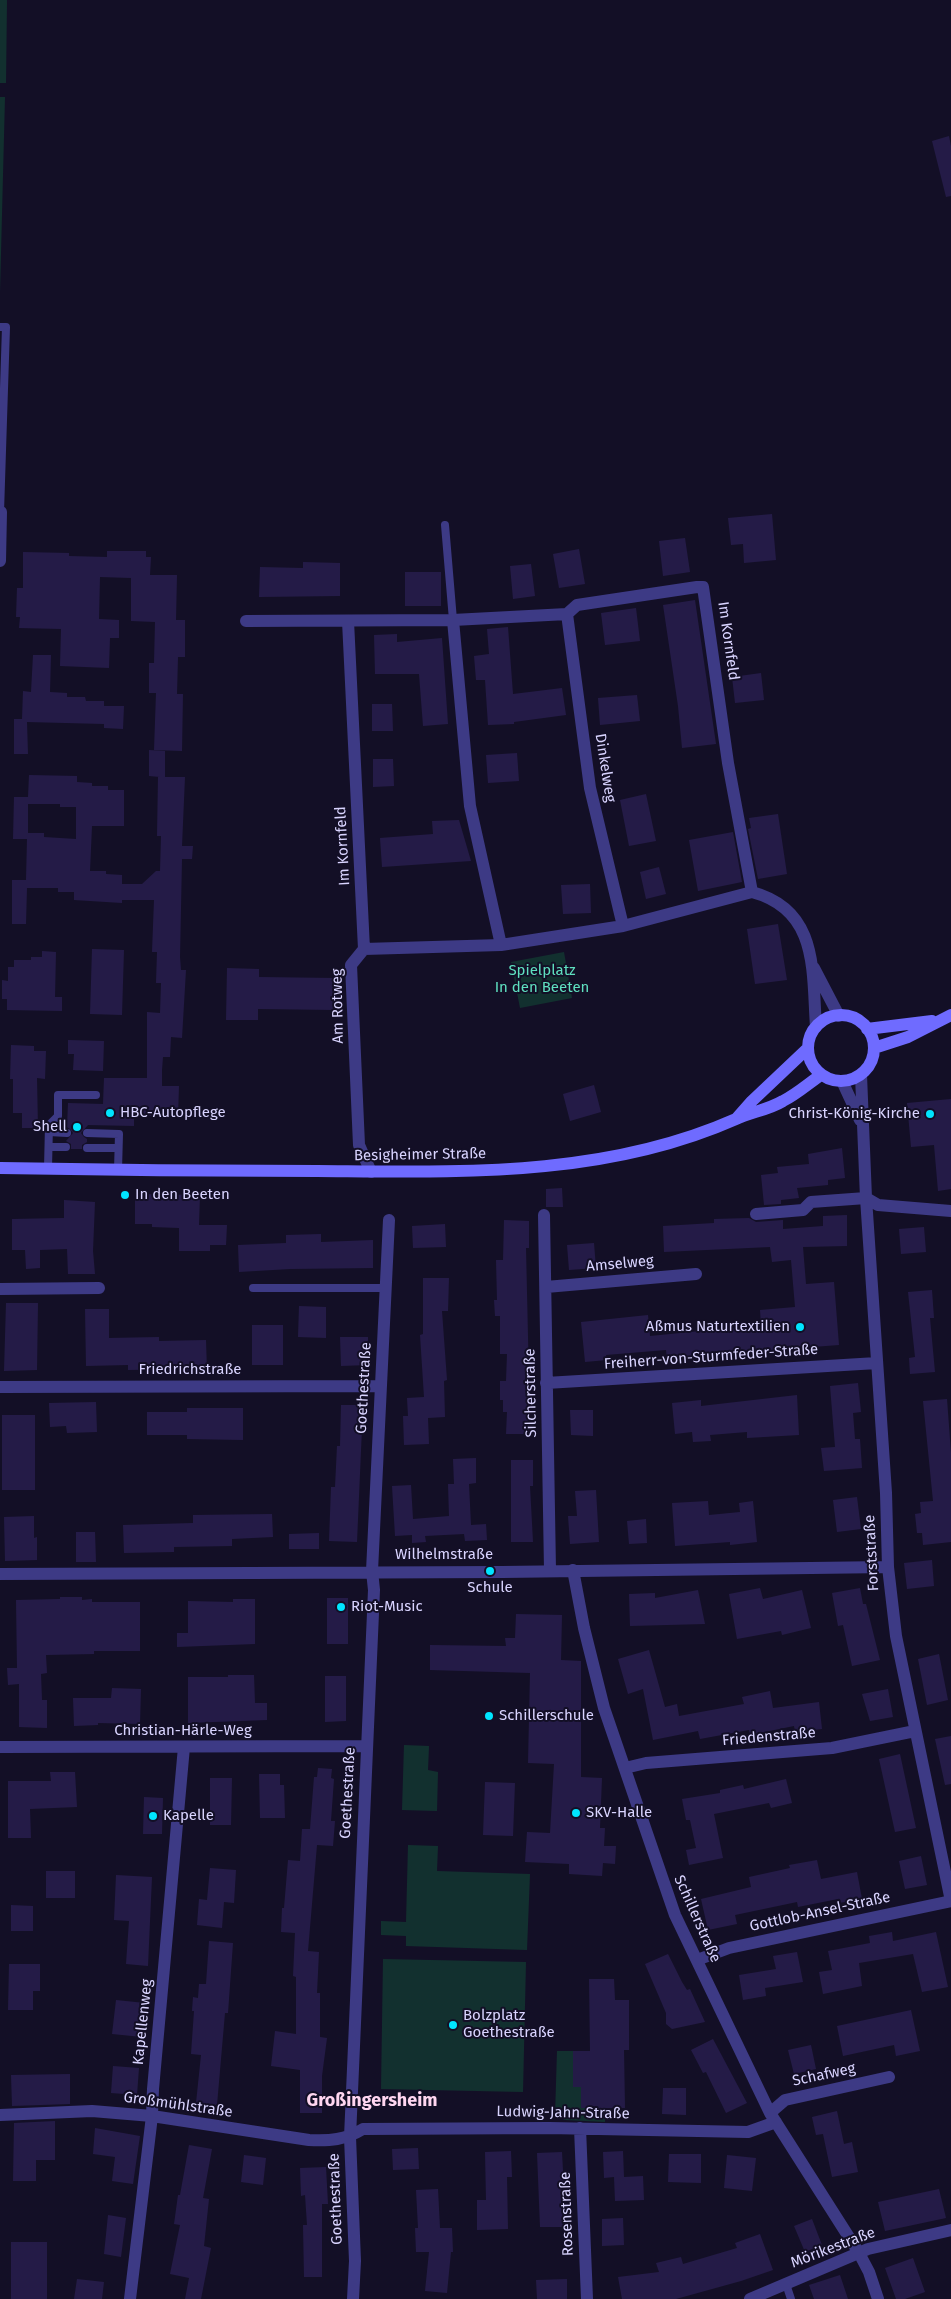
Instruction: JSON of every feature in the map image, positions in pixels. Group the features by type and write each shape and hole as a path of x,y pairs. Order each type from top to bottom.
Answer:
{"main road":[{"path":"839,1016 855,1018 867,1029 874,1048 870,1063 860,1075 842,1081 835,1081 821,1075 814,1067 808,1048 810,1037 816,1028 826,1019 839,1016"},
{"path":"867,1029 945,1018"},
{"path":"874,1048 908,1037 945,1018"},
{"path":"737,1118 752,1101 808,1048"},
{"name":"Besigheimer Straße","path":"0,1168 371,1172 487,1170 587,1162 658,1148 737,1118 761,1111 784,1101 821,1075"}],"street":[{"path":"0,561 1,512"},
{"name":"Im Kornfeld","path":"246,621 453,620 567,614 577,605 697,586 703,588 728,763 752,892"},
{"name":"Dinkelweg","path":"567,614 590,788 622,926"},
{"path":"453,620 470,806 501,945"},
{"name":"Im Kornfeld","path":"348,621 364,948"},
{"path":"364,948 501,945 622,926 752,892 780,903 797,919 806,940 811,964 816,1028"},
{"name":"Am Rotweg","path":"364,948 350,964 359,1145 371,1172"},
{"path":"811,964 839,1016"},
{"name":"Forststraße","path":"860,1075 866,1198 886,1493 888,1567 896,1636 951,1901"},
{"name":"Forststraße","path":"842,1081 863,1127"},
{"path":"756,1214 803,1210 810,1202 866,1198 878,1205 951,1210"},
{"name":"Silcherstraße","path":"544,1215 550,1570"},
{"name":"Goethestraße","path":"353,2299 355,2261 350,2137 374,1590 372,1571 389,1220"},
{"name":"Amselweg","path":"546,1287 696,1274"},
{"path":"0,1289 99,1288"},
{"name":"Freiherr-von-Sturmfeder-Straße","path":"546,1383 877,1363"},
{"name":"Friedrichstraße","path":"0,1387 381,1386"},
{"name":"Wilhelmstraße","path":"0,1574 888,1567"},
{"name":"Schillerstraße","path":"573,1570 584,1628 604,1708 675,1915 771,2113 859,2253 869,2272 878,2299"},
{"name":"Friedenstraße","path":"624,1768 646,1763 832,1748 915,1731"},
{"name":"Christian-Härle-Weg","path":"0,1748 366,1746"},
{"name":"Kapellenweg","path":"130,2299 152,2116 152,2089 184,1747"},
{"name":"Gottlob-Ansel-Straße","path":"696,1960 729,1948 951,1901"},
{"name":"Schafweg","path":"771,2113 784,2100 889,2077"},
{"name":"Großmühlstraße","path":"0,2115 92,2111 152,2116 309,2140 335,2141 350,2137"},
{"name":"Ludwig-Jahn-Straße","path":"350,2137 363,2129 580,2128 748,2132 771,2113"},
{"name":"Rosenstraße","path":"580,2128 587,2299"},
{"name":"Mörikestraße","path":"750,2299 859,2253 951,2230"}],"lane":[{"path":"0,327 6,327 1,512"},
{"path":"445,525 453,620"},
{"path":"48,1168 49,1125 58,1116 58,1095 96,1095"},
{"path":"49,1132 67,1133"},
{"path":"88,1133 119,1134 118,1170"},
{"path":"49,1147 66,1148"},
{"path":"87,1148 118,1148"},
{"path":"253,1288 385,1288"},
{"name":"Mörikestraße","path":"786,2284 791,2299"}],"green space":[{"path":"0,0 7,0 6,83 0,83"},
{"path":"0,97 5,97 0,292"},
{"name":"Spielplatz In den Beeten","path":"564,952 572,998 520,1008 511,962"},
{"path":"404,1745 429,1746 428,1770 438,1772 437,1811 402,1810"},
{"path":"408,1845 438,1846 437,1871 530,1874 527,1950 406,1946 406,1936 381,1935 381,1921 406,1922"},
{"name":"Bolzplatz Goethestraße","path":"383,1959 526,1962 523,2092 381,2089"},
{"path":"557,2051 573,2051 581,2087 581,2108 605,2108 605,2122 565,2120 555,2116"}],"building":[{"path":"949,136 951,146 951,196 946,197 932,141"},
{"path":"772,514 776,560 744,563 743,544 731,545 728,518"},
{"path":"685,538 690,572 663,576 659,541"},
{"path":"579,549 585,584 559,588 553,554"},
{"path":"107,551 146,551 146,557 151,557 150,575 177,575 176,620 185,620 185,657 178,657 177,694 183,694 182,751 154,750 156,693 149,693 149,663 154,663 155,622 131,621 131,578 100,577 99,619 119,620 119,638 110,638 109,668 60,666 61,629 19,628 20,617 16,617 17,588 23,588 23,552 69,553 69,556 107,557"},
{"path":"303,562 340,563 340,596 259,597 260,567 303,568"},
{"path":"531,564 535,596 513,599 510,566"},
{"path":"405,572 441,572 441,606 405,606"},
{"path":"695,600 716,744 682,748 678,706 663,605"},
{"path":"636,608 640,641 605,645 601,613"},
{"path":"508,627 513,694 562,688 566,715 514,722 514,724 488,725 485,680 476,680 474,656 489,654 487,629"},
{"path":"397,634 397,642 442,638 448,724 423,726 419,674 375,674 374,635"},
{"path":"33,655 51,655 50,692 67,693 67,697 85,697 86,701 104,701 104,706 124,706 123,729 104,728 104,724 27,722 28,754 14,754 14,719 22,719 23,691 31,692"},
{"path":"761,673 764,700 735,703 732,677"},
{"path":"637,695 640,721 600,725 598,698"},
{"path":"372,704 392,704 393,731 372,731"},
{"path":"149,750 165,751 165,777 185,777 182,846 193,846 192,859 182,859 180,957 181,970 186,970 182,1038 171,1037 170,1057 163,1057 162,1070 162,1086 179,1086 178,1116 134,1116 134,1126 88,1125 81,1133 87,1139 87,1142 82,1145 82,1149 71,1149 71,1144 66,1141 73,1133 67,1127 68,1103 103,1104 104,1078 147,1078 147,1012 160,1013 161,983 156,983 157,952 152,952 154,900 122,900 122,903 74,900 74,892 58,892 58,888 27,888 26,924 12,924 12,880 26,880 27,839 13,839 14,797 28,797 29,775 77,776 77,782 92,783 92,786 108,786 108,790 124,790 124,826 92,826 90,871 106,871 106,874 122,875 122,884 142,884 156,871 160,871 161,836 157,836 158,777 160,777 149,776","holes":["28,804 60,804 60,807 76,807 76,839 44,837 44,833 28,833"]},
{"path":"517,753 519,781 488,783 486,755"},
{"path":"373,759 393,759 394,786 373,787"},
{"path":"646,794 656,841 629,846 620,800"},
{"path":"778,814 787,874 758,879 748,829 751,828 749,818"},
{"path":"459,820 471,861 382,867 380,838 433,834 432,821"},
{"path":"733,832 742,882 698,891 689,840"},
{"path":"659,867 666,894 646,899 640,872"},
{"path":"590,884 591,913 563,914 561,885"},
{"path":"778,924 787,980 755,984 747,929"},
{"path":"92,949 124,950 122,1015 90,1014"},
{"path":"42,951 56,952 55,997 62,997 62,1011 7,1010 7,999 2,999 2,980 8,981 8,967 14,967 14,960 31,960 31,957 42,957"},
{"path":"227,968 259,969 259,977 335,978 335,1010 258,1009 258,1020 226,1020"},
{"path":"68,1040 104,1041 103,1071 73,1070 74,1054 68,1054"},
{"path":"11,1045 34,1046 34,1051 46,1051 45,1079 37,1078 38,1128 22,1128 22,1113 13,1113 13,1079 10,1079"},
{"path":"594,1085 601,1112 570,1121 563,1094"},
{"name":"Christ-König-Kirche","path":"951,1099 951,1189 938,1191 934,1145 911,1147 907,1103"},
{"path":"842,1148 845,1178 828,1180 828,1185 797,1188 799,1198 781,1200 781,1204 764,1205 761,1175 778,1173 777,1167 809,1164 808,1154"},
{"path":"562,1188 563,1207 546,1207 546,1189"},
{"path":"135,1194 200,1195 199,1225 227,1225 226,1245 210,1245 210,1251 179,1251 179,1228 152,1227 152,1224 135,1224"},
{"path":"64,1200 95,1202 93,1251 95,1274 68,1274 67,1249 40,1250 40,1268 26,1269 25,1250 12,1250 12,1219 64,1218"},
{"path":"847,1215 847,1246 803,1247 806,1284 834,1282 839,1345 667,1358 666,1350 606,1355 607,1360 585,1362 581,1322 648,1315 650,1336 761,1325 760,1310 795,1307 791,1260 772,1262 770,1247 664,1252 663,1226 714,1223 714,1219 749,1218 756,1222 783,1220 783,1229 823,1226 823,1216"},
{"path":"504,1220 529,1221 529,1248 526,1248 529,1381 531,1381 530,1434 506,1434 507,1412 503,1412 503,1400 500,1400 500,1381 506,1381 507,1354 500,1354 500,1316 495,1316 494,1300 497,1300 496,1260 503,1260"},
{"path":"445,1224 446,1247 413,1248 412,1226"},
{"path":"924,1227 926,1252 901,1254 899,1229"},
{"path":"321,1234 321,1242 373,1240 373,1268 239,1272 238,1245 286,1243 286,1235"},
{"path":"594,1243 596,1268 569,1270 567,1245"},
{"path":"423,1278 449,1278 448,1311 442,1311 447,1380 444,1381 445,1417 428,1418 429,1444 404,1445 403,1416 408,1416 407,1398 424,1397 420,1335 423,1334"},
{"path":"932,1290 934,1318 930,1318 935,1372 910,1374 909,1358 915,1357 908,1292"},
{"path":"6,1303 38,1303 37,1370 4,1371"},
{"path":"299,1306 326,1307 326,1338 298,1337"},
{"path":"85,1309 109,1309 109,1338 159,1337 159,1341 206,1340 207,1371 180,1371 180,1369 128,1370 128,1365 86,1366"},
{"path":"252,1325 283,1325 283,1365 252,1365"},
{"path":"340,1337 368,1337 368,1365 341,1366"},
{"path":"858,1383 861,1412 853,1413 855,1439 860,1439 862,1468 824,1471 821,1448 835,1447 830,1386"},
{"path":"797,1395 799,1435 747,1438 747,1432 710,1435 711,1441 693,1442 692,1432 675,1434 672,1403 701,1400 701,1406"},
{"path":"947,1399 951,1453 951,1542 923,1545 922,1533 917,1533 915,1514 921,1513 920,1502 933,1501 923,1401"},
{"path":"96,1402 97,1432 67,1433 66,1426 50,1427 49,1403"},
{"path":"341,1405 363,1405 357,1542 329,1541 331,1487 335,1487 337,1446 340,1446"},
{"path":"187,1408 243,1408 243,1440 187,1439 187,1435 147,1435 147,1412 187,1412"},
{"path":"570,1410 593,1410 593,1436 571,1435"},
{"path":"2,1415 35,1415 35,1490 2,1490"},
{"path":"476,1458 476,1483 469,1484 471,1525 486,1524 487,1540 465,1541 464,1534 425,1536 426,1542 412,1543 412,1535 395,1536 392,1486 411,1485 413,1519 449,1516 448,1484 454,1484 453,1459"},
{"path":"511,1460 533,1460 533,1486 530,1486 533,1542 511,1542"},
{"path":"596,1490 599,1542 570,1544 568,1516 577,1516 575,1491"},
{"path":"857,1497 861,1529 837,1532 833,1500"},
{"path":"708,1501 709,1515 740,1512 739,1503 753,1501 757,1542 730,1545 730,1542 675,1546 672,1503"},
{"path":"272,1514 273,1537 232,1539 232,1546 174,1547 174,1552 124,1553 123,1525 193,1523 193,1515"},
{"path":"34,1516 34,1538 37,1537 37,1560 5,1561 4,1517"},
{"path":"646,1519 647,1543 629,1544 627,1521"},
{"path":"76,1532 95,1532 96,1562 76,1562"},
{"path":"319,1533 319,1549 289,1549 289,1534"},
{"path":"932,1560 934,1586 907,1589 904,1563"},
{"path":"760,1588 763,1599 802,1590 811,1628 782,1635 781,1631 737,1639 729,1594"},
{"path":"860,1588 880,1660 852,1666 843,1625 838,1626 832,1593"},
{"path":"698,1590 705,1624 630,1626 629,1594 655,1593 655,1598"},
{"path":"60,1597 82,1597 82,1600 92,1599 92,1602 140,1602 140,1651 94,1651 94,1654 46,1655 47,1673 41,1674 42,1700 47,1700 47,1728 19,1727 19,1684 8,1685 7,1668 17,1668 16,1600 60,1599"},
{"path":"327,1598 348,1598 348,1644 327,1644"},
{"path":"233,1599 255,1599 255,1644 177,1647 177,1633 188,1633 188,1601 233,1602"},
{"path":"516,1614 562,1615 561,1660 581,1661 581,1777 602,1778 600,1828 605,1828 604,1846 616,1846 615,1864 603,1863 602,1876 569,1874 569,1864 525,1862 527,1832 550,1833 554,1764 528,1763 530,1673 430,1670 430,1645 506,1646 505,1638 515,1638"},
{"path":"649,1650 665,1707 677,1704 679,1716 744,1704 742,1697 770,1691 773,1708 819,1702 822,1729 795,1732 794,1726 750,1735 749,1730 700,1739 698,1731 653,1740 643,1689 628,1694 618,1659"},
{"path":"939,1654 948,1700 927,1705 918,1659"},
{"path":"228,1675 254,1675 255,1703 267,1703 267,1720 188,1723 188,1677 228,1677"},
{"path":"325,1676 346,1676 346,1721 325,1722"},
{"path":"112,1688 141,1689 140,1724 98,1723 98,1725 74,1726 73,1698 111,1698"},
{"path":"888,1689 893,1717 870,1721 862,1694"},
{"path":"951,1736 951,1784 945,1785 935,1739"},
{"path":"900,1754 916,1828 895,1832 879,1759"},
{"path":"318,1768 332,1769 331,1778 334,1779 331,1821 335,1821 333,1846 317,1845 308,1951 319,1952 317,1993 320,1993 320,2037 327,2038 322,2076 322,2113 300,2113 300,2070 271,2066 275,2031 296,2034 296,1977 293,1976 295,1933 281,1932 282,1908 284,1908 288,1860 300,1861 302,1829 310,1829 314,1777 317,1777"},
{"path":"50,1772 75,1772 77,1807 30,1809 31,1838 8,1838 8,1781 51,1781"},
{"path":"259,1774 280,1774 280,1785 284,1785 285,1818 260,1818"},
{"path":"210,1778 232,1778 231,1825 210,1825"},
{"path":"786,1779 792,1803 771,1808 769,1803 714,1814 723,1858 689,1865 686,1850 696,1848 690,1820 686,1820 682,1799 720,1793 720,1790 743,1785 744,1789"},
{"path":"485,1782 515,1783 513,1836 483,1835"},
{"name":"Kapelle","path":"144,1797 163,1798 162,1834 143,1834"},
{"path":"921,1856 927,1885 905,1889 899,1861"},
{"path":"817,1860 821,1879 857,1872 862,1899 839,1903 838,1899 798,1907 797,1902 735,1915 737,1924 708,1930 701,1899 751,1887 749,1877 790,1868 789,1865"},
{"path":"210,1868 236,1870 234,1903 224,1902 222,1928 197,1925 199,1899 207,1900"},
{"path":"46,1871 75,1871 75,1898 46,1898"},
{"path":"116,1875 152,1877 148,1966 126,1964 129,1921 114,1920"},
{"path":"11,1905 33,1906 33,1931 11,1931"},
{"path":"892,1932 893,1941 936,1932 948,1987 922,1992 913,1954 859,1963 862,1986 823,1994 819,1972 832,1970 828,1951 870,1943 869,1936"},
{"path":"209,1941 233,1943 228,2013 225,2013 217,2105 196,2103 201,2055 191,2054 193,1997 198,1998 199,1984 206,1984"},
{"path":"797,1952 803,1982 765,1988 766,1996 743,2000 739,1975 776,1969 773,1956"},
{"path":"668,1954 687,1990 690,1989 705,2022 672,2029 666,2024 666,2013 645,1964"},
{"path":"9,1964 40,1964 40,1991 33,1991 33,2010 8,2010"},
{"path":"589,1979 614,1979 615,2000 629,2000 629,2050 624,2050 625,2108 581,2108 581,2087 573,2087 573,2051 590,2051"},
{"path":"116,2000 145,2003 142,2037 112,2034"},
{"path":"911,2010 920,2051 896,2056 894,2045 843,2056 837,2026"},
{"path":"713,2039 747,2103 726,2113 706,2072 703,2073 691,2050"},
{"path":"811,2045 816,2069 794,2074 788,2050"},
{"path":"113,2066 139,2068 137,2095 111,2093"},
{"path":"70,2074 70,2104 12,2106 11,2075"},
{"path":"663,2088 686,2088 686,2115 662,2114"},
{"path":"837,2111 844,2144 852,2142 858,2172 832,2177 823,2134 816,2135 812,2117"},
{"path":"55,2121 55,2160 36,2160 36,2181 13,2181 14,2123"},
{"path":"95,2128 140,2136 133,2184 112,2181 115,2157 93,2154"},
{"path":"189,2145 212,2149 203,2198 209,2199 204,2246 211,2248 201,2299 185,2299 189,2278 170,2274 180,2225 174,2224 178,2195 180,2195"},
{"path":"418,2148 419,2169 393,2170 392,2149"},
{"path":"511,2151 512,2177 507,2177 508,2229 477,2230 477,2200 486,2200 485,2152"},
{"path":"623,2151 624,2177 643,2176 644,2200 615,2201 614,2177 604,2178 603,2152"},
{"path":"562,2152 566,2227 540,2227 537,2153"},
{"path":"669,2154 701,2154 701,2183 668,2182"},
{"path":"244,2155 266,2158 263,2185 241,2182"},
{"path":"727,2155 756,2158 752,2191 724,2188"},
{"path":"326,2167 328,2204 322,2204 322,2277 304,2277 303,2225 307,2225 305,2195 301,2196 300,2168"},
{"path":"438,2189 440,2228 452,2228 453,2252 451,2252 447,2293 425,2291 429,2252 416,2252 415,2228 418,2228 416,2190"},
{"path":"939,2189 946,2218 885,2231 878,2202"},
{"path":"108,2215 126,2218 121,2257 104,2254"},
{"path":"623,2218 624,2245 602,2246 602,2219"},
{"path":"812,2219 822,2245 805,2252 794,2226"},
{"path":"760,2234 773,2270 676,2299 622,2299 618,2277 659,2272 656,2263 681,2257 683,2264 737,2248 735,2243"},
{"path":"11,2242 47,2242 47,2299 11,2299"},
{"path":"913,2258 925,2292 905,2299 896,2299 885,2268"},
{"path":"840,2275 848,2299 814,2299 809,2285"},
{"path":"77,2279 104,2282 102,2299 74,2299"},
{"path":"567,2279 567,2299 537,2299 536,2280"}],"place":[{"name":"HBC-Autopflege","path":"110,1113"},
{"name":"Christ-König-Kirche","path":"930,1114"},
{"name":"Shell","path":"77,1127"},
{"name":"In den Beeten","path":"125,1195"},
{"name":"Aßmus Naturtextilien","path":"800,1327"},
{"name":"Schule","path":"490,1571"},
{"name":"Riot-Music","path":"341,1607"},
{"name":"Schillerschule","path":"489,1716"},
{"name":"SKV-Halle","path":"576,1813"},
{"name":"Kapelle","path":"153,1816"},
{"name":"Bolzplatz Goethestraße","path":"453,2025"}],"district":[{"name":"Großingersheim","path":"372,2101"}]}
